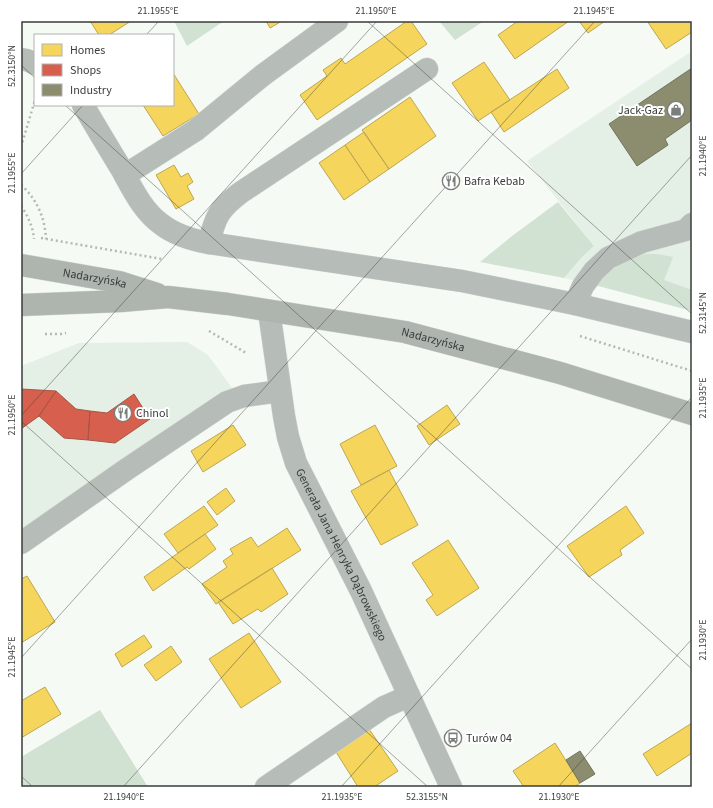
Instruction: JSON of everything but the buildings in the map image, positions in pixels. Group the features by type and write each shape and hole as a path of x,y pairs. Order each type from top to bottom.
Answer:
{"main road":[{"name":"Nadarzyńska","path":"21,265 119,282 168,298"},
{"name":"Nadarzyńska","path":"21,305 168,298 228,304 405,332 560,373 692,414"}],"street":[{"path":"125,175 196,130 263,75 337,21"},
{"path":"21,59 34,64"},
{"path":"209,242 217,216 231,200 246,188 427,68"},
{"path":"84,106 148,212 161,224 178,234 196,240 462,281 575,304 692,332"},
{"path":"575,304 583,286 590,276 608,258 642,242 690,229"},
{"name":"Generała Jana Henryka Dąbrowskiego","path":"269,311 288,437 296,462 361,592 451,787"},
{"path":"21,543 227,402 244,396 280,391"},
{"path":"266,787 384,707 409,696"}],"path":[{"path":"21,147 34,103"},
{"path":"21,185 28,191 39,210 43,220 46,246"},
{"path":"21,206 29,219 34,237 34,244"},
{"path":"34,237 155,258"},
{"path":"206,329 248,355"},
{"path":"579,336 692,371"}],"shaded area":[{"path":"692,51 692,311 564,278 594,246 527,161"},
{"path":"187,342 208,355 232,388 21,530 21,366 79,343"}],"green space":[{"path":"174,21 224,21 187,46"},
{"path":"439,21 484,21 455,40"},
{"path":"558,202 594,246 564,278 480,262 512,236"},
{"path":"646,254 658,254 673,257 664,280 692,290 692,311 595,285 618,266"},
{"path":"100,710 148,787 21,787 21,757"}],"place":[{"name":"Jack-Gaz","path":"676,110"},
{"name":"Bafra Kebab","path":"451,181"},
{"name":"Chinol","path":"123,413"},
{"name":"Turów 04","path":"453,738"}]}
